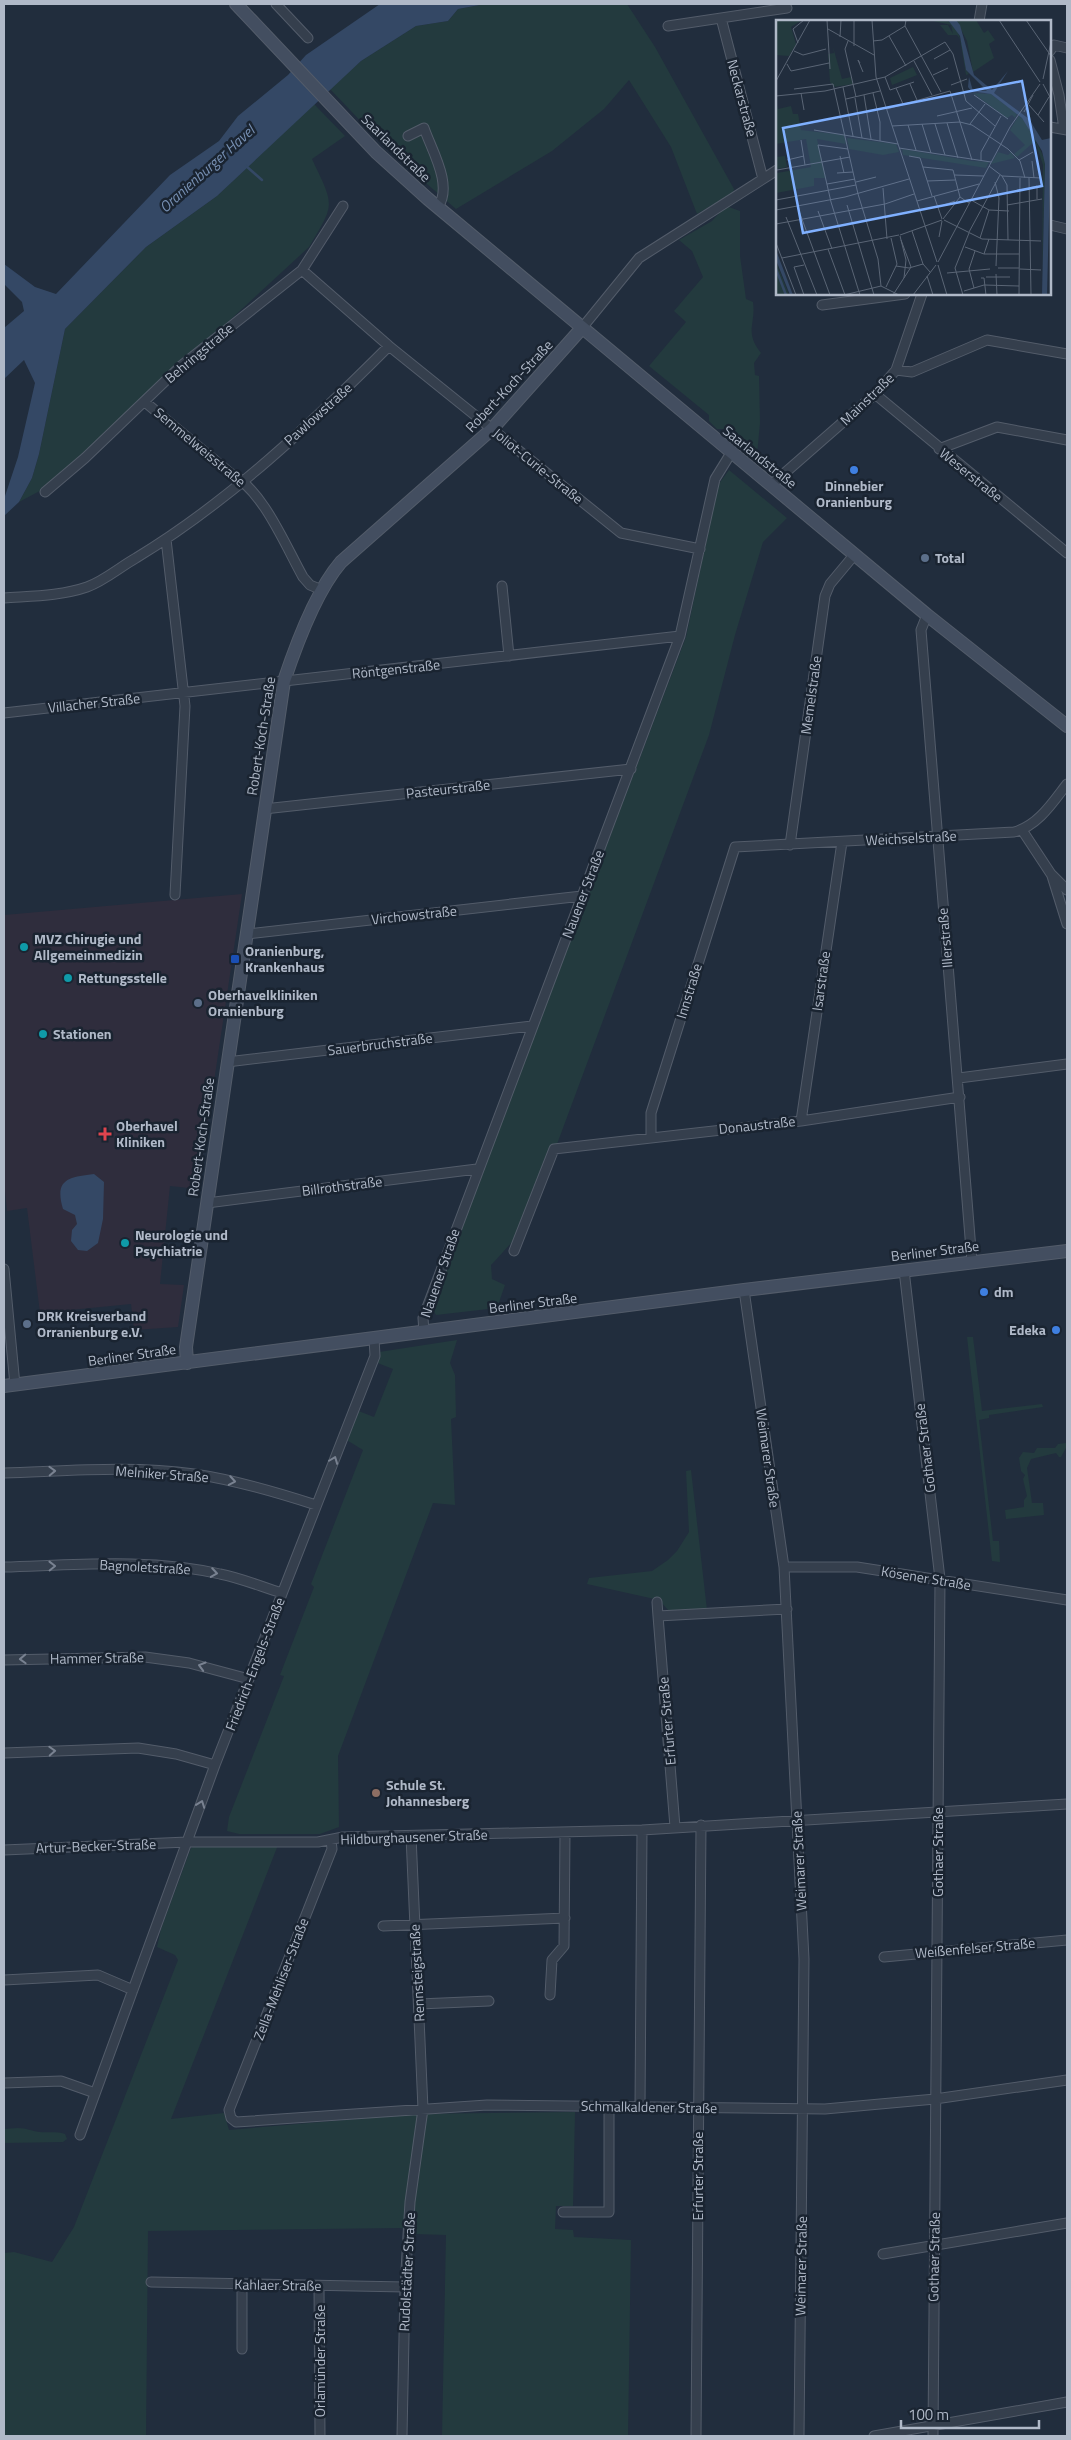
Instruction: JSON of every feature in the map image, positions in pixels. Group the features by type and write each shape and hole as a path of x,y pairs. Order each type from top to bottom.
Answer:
{"street":[{"name":"Saarlandstraße","path":"236,4 376,152 438,207 927,615 1067,726"},
{"path":"276,4 308,38"},
{"path":"979,20 982,4"},
{"path":"668,26 787,8"},
{"name":"Neckarstraße","path":"721,18 763,178"},
{"path":"1051,50 1054,45 1067,48"},
{"path":"1051,64 1066,130 1051,127"},
{"name":"Saarlandstraße","path":"408,136 424,128 443,181 444,192 438,207"},
{"name":"Robert-Koch-Straße","path":"187,1363 186,1347 284,681 322,590 330,575 341,562 492,429 582,328 639,258 776,171"},
{"name":"Behringstraße","path":"45,492 51,489 145,402 182,365 302,270 343,206"},
{"path":"1051,225 1067,229"},
{"name":"Joliot-Curie-Straße","path":"302,270 390,346 621,533 700,549"},
{"path":"822,305 897,295"},
{"path":"896,370 922,295"},
{"name":"Mainstraße","path":"771,485 875,394 896,370 912,372 987,340 1067,354"},
{"name":"Pawlowstraße","path":"4,598 41,595 87,587 166,539 243,480 321,414 390,346"},
{"name":"Weserstraße","path":"875,394 939,449 1067,553"},
{"name":"Semmelweisstraße","path":"145,402 230,473 243,480 260,501 303,577 310,585 322,590"},
{"path":"939,449 996,427 1067,440"},
{"name":"Nauener Straße","path":"424,1332 423,1318 477,1169 631,769 680,636 715,479 731,453"},
{"path":"166,539 185,706 175,895"},
{"name":"Memelstraße","path":"790,845 825,596 830,584 855,554"},
{"path":"502,586 509,656"},
{"name":"Illerstraße","path":"927,615 921,630 936,837 960,1097 972,1262"},
{"name":"Röntgenstraße","path":"284,681 680,636"},
{"name":"Villacher Straße","path":"4,713 284,681"},
{"name":"Pasteurstraße","path":"264,809 631,769"},
{"path":"1067,784 1042,816 1022,830 1051,874 1067,890"},
{"name":"Weichselstraße","path":"735,847 936,837 1022,830"},
{"name":"Isarstraße","path":"801,1121 842,842"},
{"name":"Innstraße","path":"651,1136 650,1113 735,847"},
{"path":"1051,874 1067,924"},
{"name":"Virchowstraße","path":"247,934 582,896"},
{"name":"Sauerbruchstraße","path":"227,1062 532,1026"},
{"path":"958,1078 1067,1064"},
{"name":"Donaustraße","path":"514,1251 554,1149 651,1136 801,1121 960,1097"},
{"name":"Billrothstraße","path":"207,1203 477,1169"},
{"name":"Berliner Straße","path":"9,1385 744,1290 1067,1251"},
{"path":"4,1270 9,1385"},
{"name":"Gothaer Straße","path":"904,1270 940,1579 932,2436"},
{"name":"Weimarer Straße","path":"744,1290 784,1567 804,1959 799,2436"},
{"name":"Friedrich-Engels-Straße","path":"80,2135 215,1765 375,1356 374,1338"},
{"name":"Melniker Straße","path":"4,1473 132,1470 194,1474 255,1485 316,1505"},
{"name":"Bagnoletstraße","path":"4,1567 96,1564 170,1566 221,1574 282,1594"},
{"name":"Kösener Straße","path":"784,1567 858,1567 1067,1600"},
{"path":"657,1602 658,1616 787,1610"},
{"name":"Erfurter Straße","path":"658,1616 675,1827"},
{"name":"Hammer Straße","path":"4,1660 145,1656 190,1662 249,1679"},
{"path":"4,1753 138,1748 176,1754 215,1765"},
{"name":"Hildburghausener Straße","path":"187,1842 331,1840 343,1837 642,1830 1067,1804"},
{"name":"Erfurter Straße","path":"696,2436 701,1825"},
{"path":"640,2107 642,1830"},
{"path":"550,1995 550,1966 552,1960 564,1946 565,1833"},
{"name":"Rennsteigstraße","path":"412,1836 423,2110"},
{"name":"Zella-Mehliser-Straße","path":"231,2118 229,2110 332,1849 331,1840"},
{"name":"Artur-Becker-Straße","path":"4,1850 187,1842"},
{"path":"383,1926 565,1918"},
{"name":"Weißenfelser Straße","path":"884,1957 1067,1940"},
{"path":"4,1980 98,1975 133,1990"},
{"path":"419,2004 489,2001"},
{"name":"Schmalkaldener Straße","path":"231,2118 236,2122 487,2105 802,2109 935,2099 1067,2080"},
{"path":"4,2083 61,2081 96,2093"},
{"path":"563,2212 609,2212 610,2107"},
{"name":"Rudolstädter Straße","path":"402,2436 405,2288 410,2202 423,2110"},
{"path":"883,2254 1067,2223"},
{"name":"Kahlaer Straße","path":"151,2282 405,2288"},
{"path":"242,2284 242,2349"},
{"name":"Orlamünder Straße","path":"320,2286 320,2436"},
{"path":"874,2436 1067,2402"}],"shaded area":[{"name":"Oberhavel Kliniken","path":"242,894 198,1189 170,1186 160,1284 184,1285 178,1327 134,1330 131,1304 40,1313 27,1208 7,1211 4,1182 4,915"}],"green space":[{"path":"485,4 627,4 655,47 734,189 733,193 697,214 671,147 629,80 604,109 552,151 456,209 391,153 330,89 361,61 416,26 448,21 458,9"},
{"path":"314,104 345,136 312,159 325,186 329,204 324,221 309,247 51,485 19,502 32,478 39,454 65,329 146,247 217,196"},
{"path":"726,206 740,211 740,256 746,299 753,302 752,334 756,346 761,353 754,363 755,375 759,376 760,423 757,455 725,429 717,429 709,421 709,415 649,366 686,322 674,311 703,277 692,251 679,240 712,221"},
{"path":"729,470 787,518 763,542 735,635 709,735 524,1233 491,1265 492,1279 505,1285 497,1308 436,1315 432,1308 436,1293 686,637 718,485"},
{"path":"967,1337 973,1337 982,1411 1042,1404 1043,1407 989,1415 989,1418 979,1420 993,1541 999,1541 1000,1562 992,1561"},
{"path":"457,1340 450,1363 455,1375 456,1417 451,1419 455,1505 433,1503 338,1756 339,1827 320,1834 239,1834 227,1831 229,1817 284,1676 280,1675 314,1587 311,1584 363,1450 345,1439 356,1410 374,1417 393,1369 375,1362 379,1352"},
{"path":"1066,1443 1067,1446 1061,1457 1056,1453 1031,1459 1027,1468 1032,1503 1043,1503 1044,1515 1006,1519 1005,1510 1024,1507 1024,1500 1027,1496 1023,1479 1025,1475 1021,1471 1019,1458 1023,1452 1034,1453 1037,1448 1055,1448 1058,1444"},
{"path":"691,1470 707,1610 669,1611 659,1600 587,1584 589,1578 652,1571 677,1551 689,1532 686,1471"},
{"path":"278,1845 171,2119 224,2113 229,2130 414,2114 575,2112 573,2206 556,2206 555,2229 573,2230 574,2237 631,2240 628,2436 442,2436 446,2235 414,2234 401,2228 148,2231 146,2436 4,2436 4,2253 14,2252 52,2262 74,2227 178,1960 175,1955 157,1947 161,1929 191,1848 195,1846"},
{"path":"18,2128 39,2132 62,2133 65,2134 67,2139 63,2142 4,2143 4,2129"}],"water":[{"name":"Oranienburger Havel","path":"380,4 485,4 458,9 448,21 416,26 361,61 217,196 146,247 65,329 39,454 32,478 19,502 4,516 4,499 18,457 35,383 24,360 4,379 4,328 24,311 22,302 4,284 4,264 35,287 56,294 170,175 219,141 238,116 288,75 306,55"},
{"path":"94,1174 104,1182 103,1219 98,1243 87,1251 78,1250 71,1241 72,1230 77,1224 75,1215 63,1209 61,1199 62,1186 71,1178"}],"waterway":[{"path":"246,166 262,180"}],"place":[{"name":"Dinnebier Oranienburg","path":"854,470"},
{"name":"Total","path":"925,558"},
{"name":"MVZ Chirugie und Allgemeinmedizin","path":"24,947"},
{"name":"Oranienburg, Krankenhaus","path":"235,959"},
{"name":"Rettungsstelle","path":"68,978"},
{"name":"Oberhavelkliniken Oranienburg","path":"198,1003"},
{"name":"Stationen","path":"43,1034"},
{"name":"Oberhavel Kliniken","path":"105,1134"},
{"name":"Neurologie und Psychiatrie","path":"125,1243"},
{"name":"dm","path":"984,1292"},
{"name":"DRK Kreisverband Orranienburg e.V.","path":"27,1324"},
{"name":"Edeka","path":"1056,1330"},
{"name":"Schule St. Johannesberg","path":"376,1793"}]}
